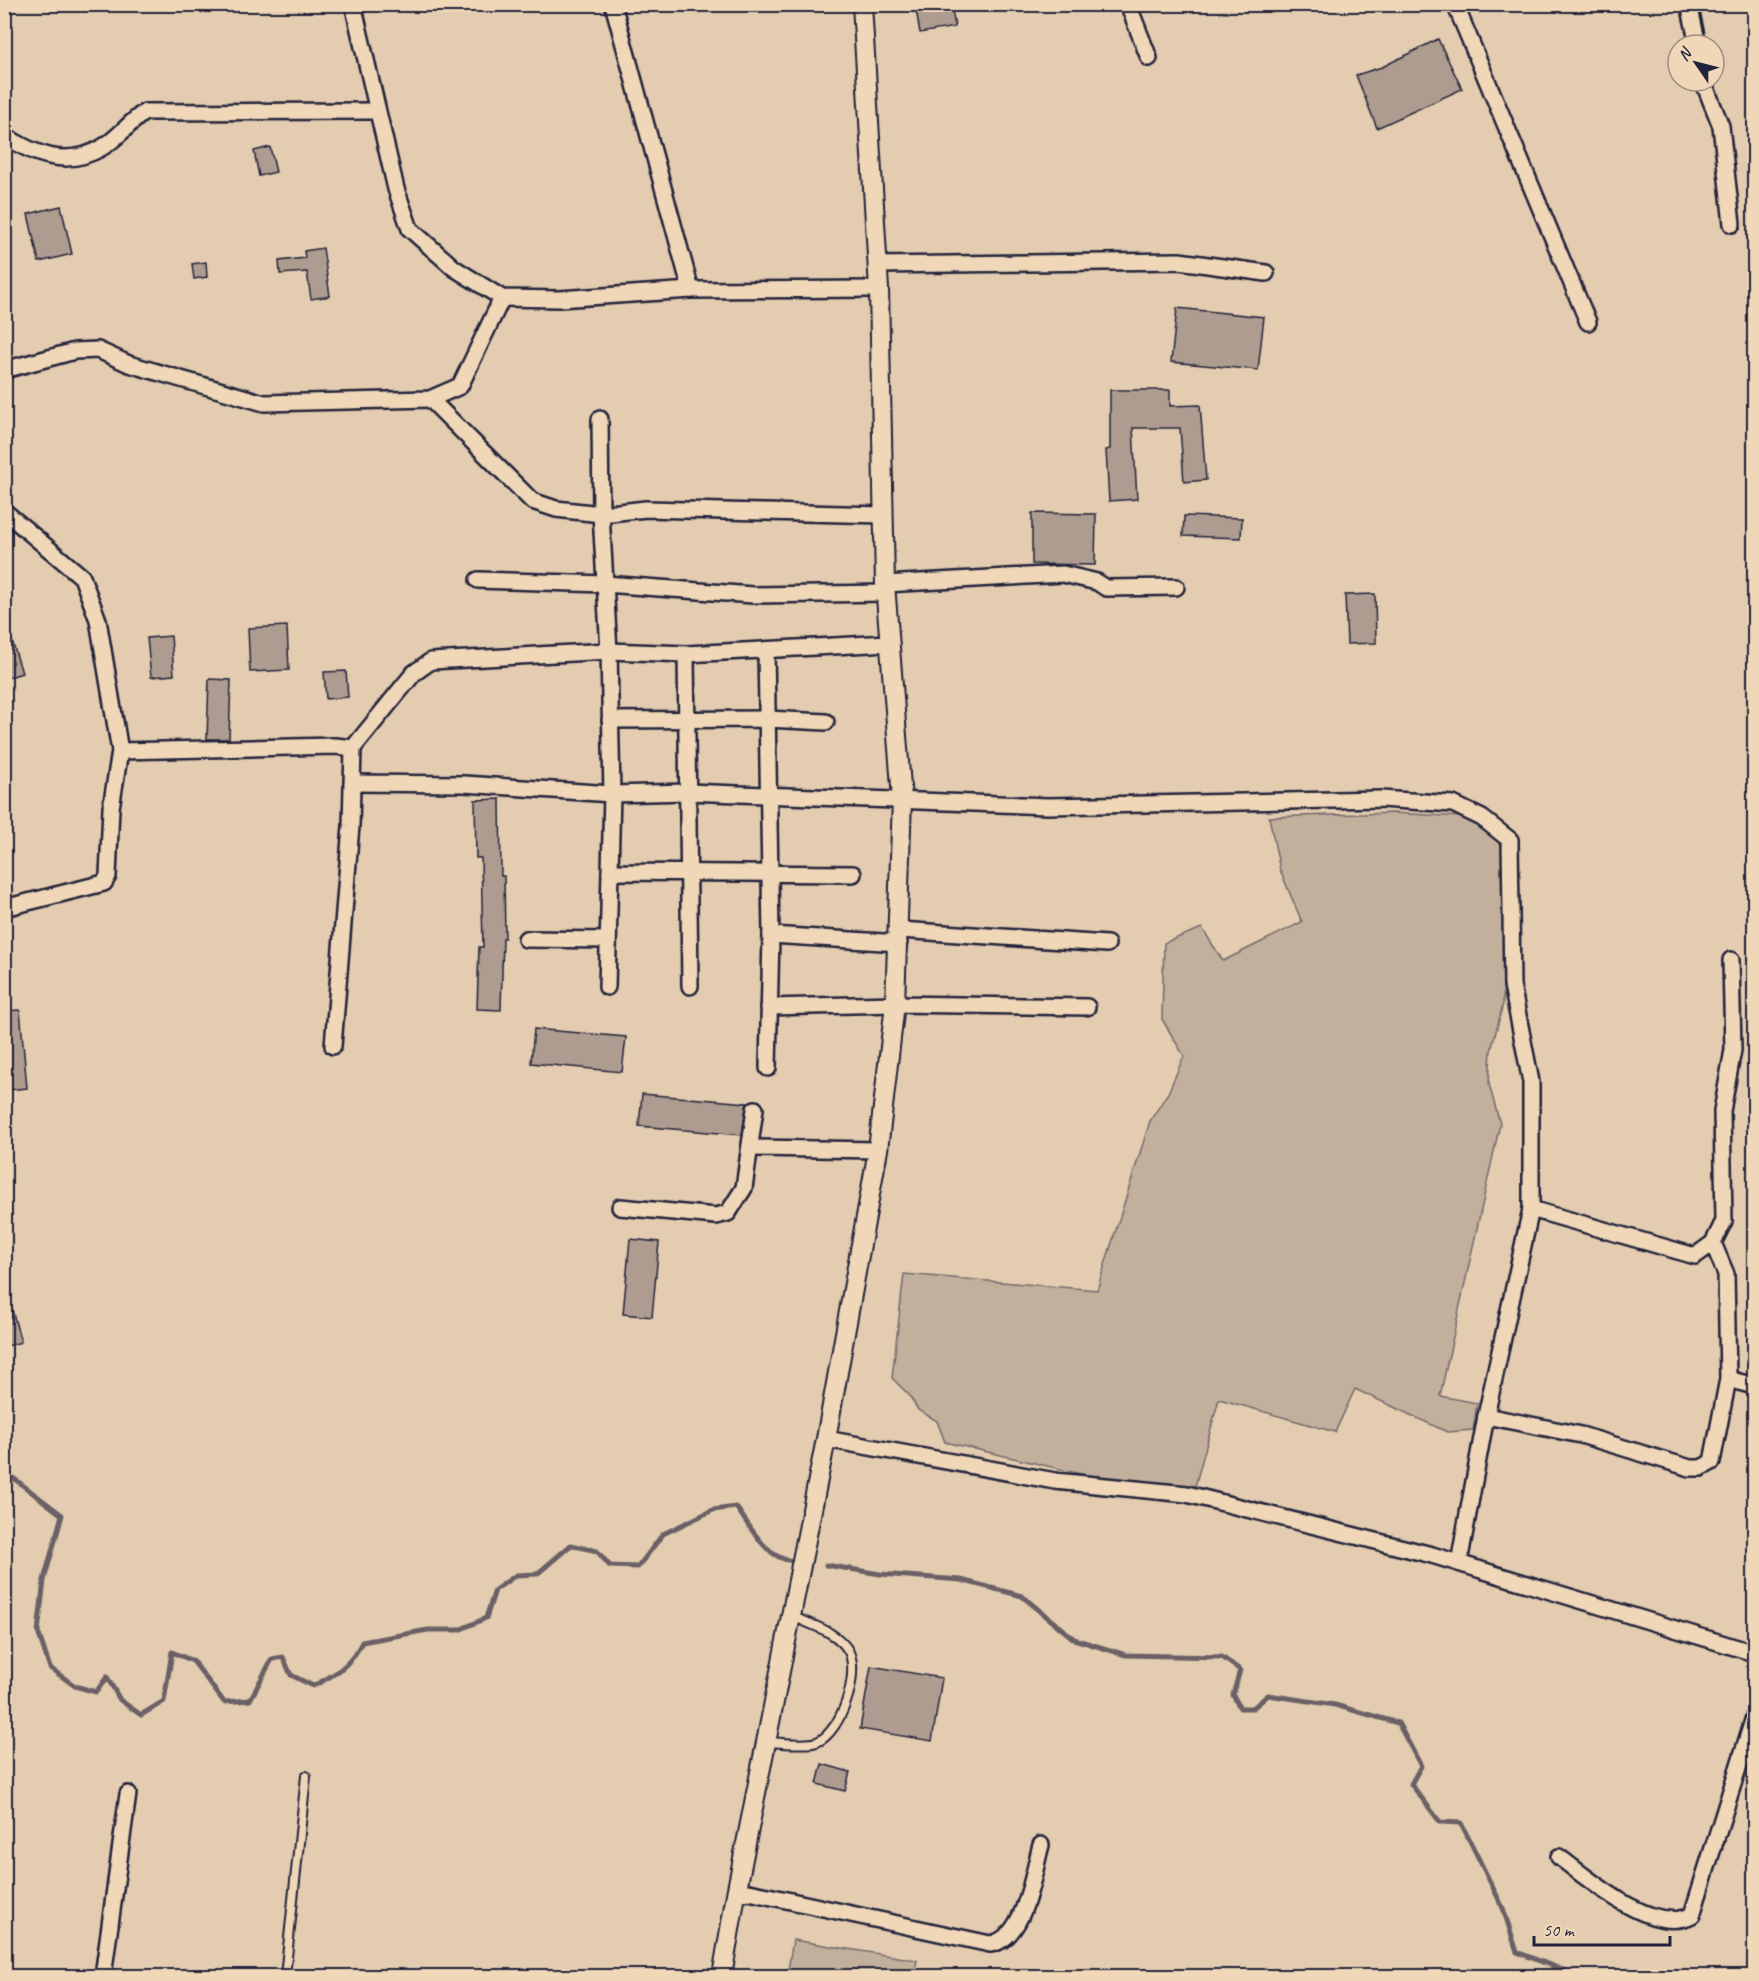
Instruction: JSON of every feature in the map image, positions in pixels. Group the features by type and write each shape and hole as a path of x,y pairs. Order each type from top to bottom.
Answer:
{"street":[{"path":"353,4 396,189 410,229 454,268 502,298 559,299 691,290 879,290"},
{"path":"613,4 691,290"},
{"path":"722,1977 736,1894 826,1439 878,1150 895,1004 902,799 886,589 879,290 862,4"},
{"path":"1128,4 1149,58"},
{"path":"1455,4 1588,322"},
{"path":"1689,4 1695,33"},
{"path":"1708,93 1721,126 1732,224"},
{"path":"4,135 32,152 56,159 84,155 102,148 131,121 145,112 377,111"},
{"path":"877,266 1179,261 1266,273"},
{"path":"4,370 75,351 98,350 129,364 264,404 430,399 460,386 502,298"},
{"path":"430,399 532,501 556,509 601,513 646,509 883,515"},
{"path":"600,419 601,513 609,651 612,794 607,987"},
{"path":"4,511 82,577 98,620 120,751 111,808 108,876 104,883 4,908"},
{"path":"478,580 605,584 753,595 886,589 1063,574 1097,582 1106,588 1176,587"},
{"path":"333,1046 353,748 414,673 431,661 609,651 686,654 889,643"},
{"path":"766,650 768,873 771,935 768,1068"},
{"path":"686,654 690,986"},
{"path":"610,720 687,722 767,719 826,722"},
{"path":"120,751 335,746 353,748"},
{"path":"352,783 464,784 612,794 687,792 1048,806 1381,798 1453,804 1482,818 1510,840 1512,985 1531,1083 1531,1209 1486,1416 1459,1563"},
{"path":"610,872 853,874"},
{"path":"771,935 1107,944"},
{"path":"526,939 608,940"},
{"path":"1531,1209 1695,1256 1713,1243 1724,1221 1722,1111 1733,1050 1731,960"},
{"path":"769,1007 895,1004 1088,1007"},
{"path":"620,1207 716,1216 728,1213 744,1188 755,1109"},
{"path":"750,1148 878,1150"},
{"path":"1486,1416 1581,1435 1690,1468 1701,1468 1712,1462 1728,1379 1726,1274 1713,1243"},
{"path":"1728,1379 1755,1386"},
{"path":"826,1439 1055,1481 1187,1494 1459,1563 1755,1653"},
{"path":"1560,1857 1610,1895 1656,1918 1686,1918 1692,1915 1755,1717"},
{"path":"103,1977 128,1794"},
{"path":"736,1894 749,1892 990,1944 1000,1943 1008,1936 1024,1912 1041,1845"}],"lane":[{"path":"766,1742 816,1742 830,1732 842,1718 852,1674 850,1653 835,1636 790,1615"},
{"path":"285,1977 306,1776"}],"shaded area":[{"path":"1393,813 1463,817 1483,823 1502,839 1505,859 1503,1004 1491,1051 1489,1084 1500,1124 1440,1396 1477,1403 1473,1430 1447,1432 1355,1389 1335,1432 1219,1399 1194,1490 1111,1481 945,1442 937,1421 918,1410 909,1395 892,1378 904,1274 1097,1290 1150,1121 1168,1093 1184,1056 1162,1019 1164,943 1202,928 1223,961 1302,922 1280,870 1269,817"},
{"path":"793,1940 917,1960 914,1976 787,1976"}],"building":[{"path":"915,4 951,4 955,27 920,33"},
{"path":"1438,39 1462,89 1377,128 1356,75 1382,67"},
{"path":"270,147 276,172 259,176 254,151"},
{"path":"61,206 72,254 39,262 28,214"},
{"path":"323,248 330,296 311,299 307,272 280,274 279,261 305,258 304,251"},
{"path":"206,262 207,277 194,279 192,264"},
{"path":"1177,308 1264,317 1258,370 1171,362"},
{"path":"1110,390 1170,390 1170,406 1200,405 1206,480 1184,482 1180,428 1133,428 1137,499 1109,501 1106,450 1110,449"},
{"path":"1032,513 1096,514 1095,565 1032,564"},
{"path":"1184,516 1242,518 1241,538 1183,536"},
{"path":"1375,594 1376,643 1347,644 1345,595"},
{"path":"287,626 289,670 250,672 248,628"},
{"path":"8,628 22,673 4,679 4,629"},
{"path":"171,636 174,675 151,677 147,638"},
{"path":"346,671 348,697 326,699 324,672"},
{"path":"209,679 231,680 229,739 207,739"},
{"path":"500,799 505,938 503,938 501,1010 477,1009 479,947 483,947 481,858 476,858 475,800"},
{"path":"20,1010 27,1088 8,1090 4,1011"},
{"path":"534,1029 626,1037 622,1072 531,1063"},
{"path":"642,1094 747,1103 742,1135 639,1126"},
{"path":"630,1239 659,1242 652,1317 623,1314"},
{"path":"9,1299 21,1342 4,1347 4,1300"},
{"path":"871,1666 942,1678 932,1741 860,1729"},
{"path":"822,1764 850,1772 845,1791 817,1784"}],"waterway":[{"path":"4,1471 62,1515 44,1580 38,1632 50,1668 75,1686 96,1692 107,1677 120,1700 141,1715 164,1701 172,1652 193,1661 224,1702 250,1700 272,1659 283,1657 291,1675 313,1686 342,1668 353,1657 362,1642 428,1630 459,1630 486,1618 495,1590 516,1575 537,1574 571,1545 597,1551 610,1566 638,1567 663,1534 713,1510 736,1507 767,1548 775,1555 793,1561"},
{"path":"826,1565 880,1574 961,1580 1022,1596 1074,1639 1126,1655 1222,1657 1240,1670 1233,1695 1240,1708 1253,1708 1268,1695 1335,1705 1398,1723 1421,1766 1411,1784 1440,1822 1461,1823 1503,1908 1517,1952 1578,1976"}]}
